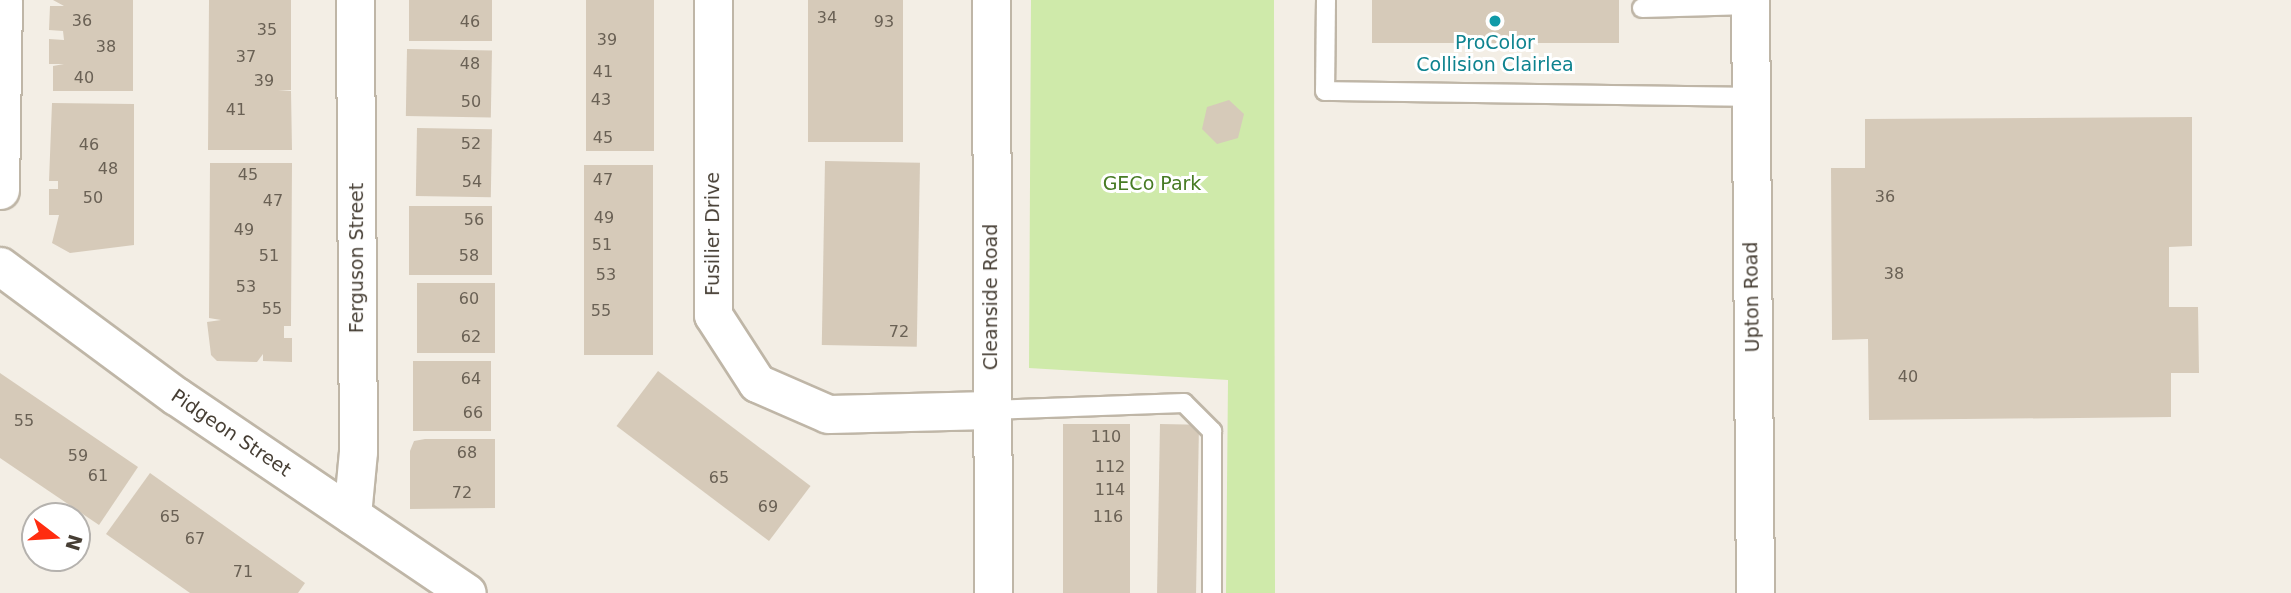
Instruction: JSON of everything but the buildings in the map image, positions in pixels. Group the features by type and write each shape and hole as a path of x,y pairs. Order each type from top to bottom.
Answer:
{"street":[{"path":"0,190 3,0"},
{"name":"Ferguson Street","path":"352,515 358,452 355,0"},
{"name":"Fusilier Drive","path":"713,0 713,314 757,383 828,414 990,410"},
{"name":"Cleanside Road","path":"991,0 990,410 993,593"},
{"name":"Upton Road","path":"1749,3 1755,593"},
{"name":"Pidgeon Street","path":"0,266 467,593"}],"lane":[{"path":"1326,0 1325,91 1751,97"},
{"path":"1642,8 1749,3"},
{"path":"990,410 1184,403 1212,431 1212,593"}],"green space":[{"name":"GECo Park","path":"1031,0 1274,0 1275,593 1226,593 1228,380 1029,368"}],"place":[{"name":"ProColor Collision Clairlea","path":"1495,21"}]}
